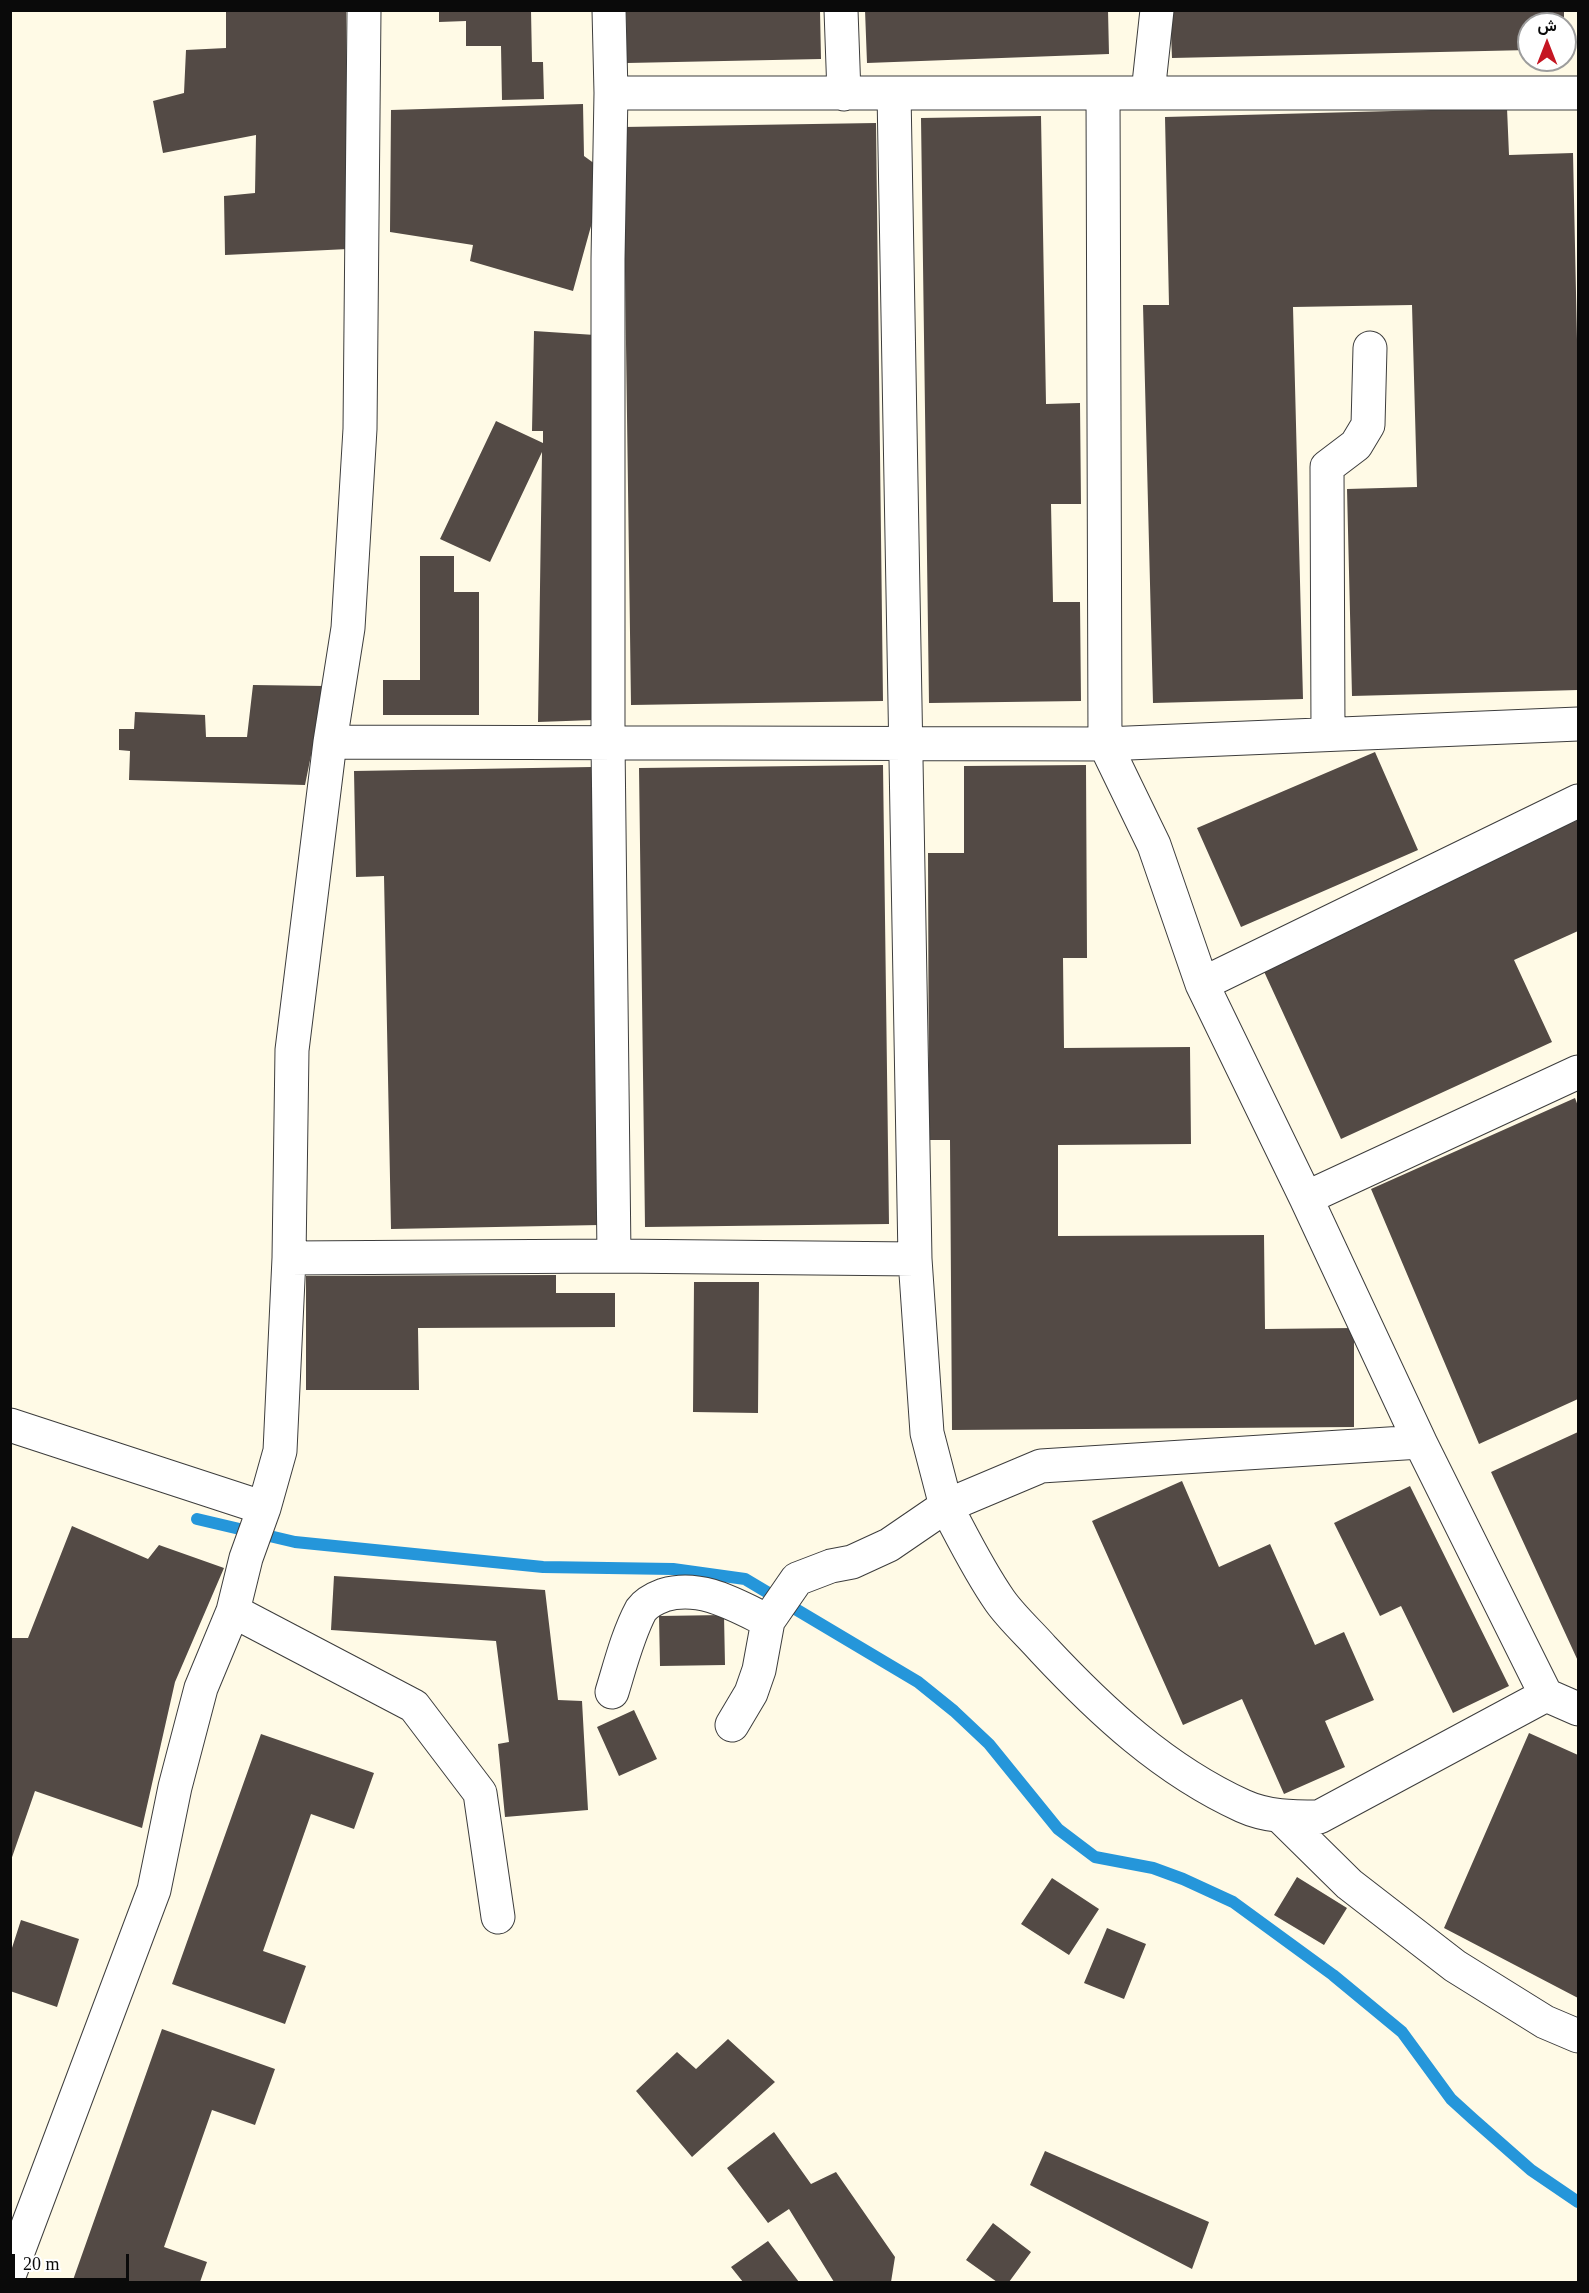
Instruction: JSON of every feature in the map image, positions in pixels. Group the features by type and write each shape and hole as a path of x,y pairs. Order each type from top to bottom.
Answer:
{"street":[{"path":"10,2273 154,1890 175,1787 201,1688 233,1611 246,1558 280,1451 289,1258 292,1050 330,742 348,628 360,429 364,10"},
{"path":"609,10 611,93 608,259 608,742 614,1256"},
{"path":"841,10 844,94"},
{"path":"1148,93 1157,10"},
{"path":"611,93 1578,93"},
{"path":"894,93 915,1259 927,1433 946,1506 1001,1604 1110,1716 1169,1765 1244,1806 1281,1817 1319,1817 1546,1695"},
{"path":"1103,93 1105,744 1154,845 1202,984 1306,1198 1420,1442 1546,1695 1578,1709"},
{"path":"1328,734 1327,467 1356,445 1368,425 1370,348"},
{"path":"330,742 1105,744 1578,723"},
{"path":"1202,984 1578,801"},
{"path":"1306,1198 1578,1072"},
{"path":"289,1258 614,1256 915,1259"},
{"path":"10,1425 262,1513"},
{"path":"732,1725 751,1694 759,1670 768,1621 797,1579 831,1566 852,1562 889,1545 946,1506 1041,1466 1420,1442"},
{"path":"612,1692 642,1608 656,1598 673,1592 696,1592 719,1598 768,1621"},
{"path":"233,1611 414,1706 480,1793 498,1917"},
{"path":"1281,1817 1349,1884 1455,1966 1545,2022 1578,2036"}],"building":[{"path":"226,10 346,10 348,249 225,255 224,196 255,193 256,135 163,153 153,101 184,93 186,50 226,48"},
{"path":"439,10 531,10 532,62 543,62 544,99 502,100 501,46 466,46 466,21 439,22"},
{"path":"626,10 820,10 821,59 627,63"},
{"path":"865,10 1108,10 1109,54 867,63"},
{"path":"1170,10 1564,10 1564,12 1517,12 1517,50 1172,58"},
{"path":"583,104 584,156 606,172 573,291 470,261 473,245 390,232 391,110"},
{"path":"1507,108 1509,155 1573,153 1578,386 1578,690 1352,696 1347,489 1417,487 1412,305 1293,307 1303,699 1153,703 1143,305 1169,305 1165,117"},
{"path":"1041,116 1046,404 1080,403 1081,504 1051,504 1053,602 1080,602 1081,701 929,703 921,118"},
{"path":"876,123 883,701 631,705 623,127"},
{"path":"534,331 595,335 594,720 538,722 542,452 490,562 440,539 496,421 543,443 543,431 532,431"},
{"path":"420,556 454,556 454,592 479,592 479,715 383,715 383,680 420,680"},
{"path":"253,685 325,686 305,785 129,780 130,751 119,750 119,729 134,729 135,712 205,715 206,737 247,737"},
{"path":"1375,752 1418,850 1241,927 1197,828"},
{"path":"883,765 889,1224 645,1227 639,768"},
{"path":"1086,765 1087,958 1063,958 1064,1048 1190,1047 1191,1144 1058,1145 1058,1236 1264,1235 1265,1329 1354,1328 1354,1427 952,1430 950,1140 929,1140 928,853 964,853 964,766"},
{"path":"592,767 600,1225 391,1229 384,876 356,877 354,771"},
{"path":"1578,820 1578,931 1514,960 1552,1042 1341,1139 1261,965"},
{"path":"1575,1098 1578,1106 1578,1399 1479,1444 1371,1189"},
{"path":"556,1275 556,1293 615,1293 615,1327 418,1328 419,1390 306,1390 306,1276"},
{"path":"694,1282 759,1282 758,1413 693,1412"},
{"path":"1578,1432 1578,1661 1491,1472"},
{"path":"1182,1481 1219,1567 1270,1544 1315,1645 1344,1632 1374,1700 1325,1721 1345,1767 1284,1794 1242,1699 1183,1725 1092,1521"},
{"path":"1410,1486 1509,1686 1453,1713 1401,1606 1380,1616 1334,1523"},
{"path":"72,1526 148,1559 159,1545 224,1568 175,1682 142,1828 35,1791 10,1863 10,1638 28,1638"},
{"path":"334,1576 545,1590 558,1700 582,1701 588,1810 505,1817 498,1744 509,1742 496,1641 331,1630"},
{"path":"724,1615 725,1665 660,1666 659,1616"},
{"path":"634,1710 657,1759 619,1776 597,1727"},
{"path":"1529,1733 1578,1755 1578,1998 1444,1928"},
{"path":"261,1734 374,1773 354,1829 311,1814 263,1951 306,1966 285,2024 172,1984"},
{"path":"1297,1877 1347,1908 1324,1945 1274,1915"},
{"path":"1052,1878 1099,1909 1069,1955 1021,1924"},
{"path":"21,1920 79,1939 57,2007 10,1991 10,1954"},
{"path":"1107,1928 1146,1944 1124,1999 1084,1983"},
{"path":"162,2029 275,2069 255,2125 212,2110 164,2247 207,2262 200,2282 81,2282 73,2280"},
{"path":"728,2039 775,2082 692,2157 636,2091 677,2052 696,2069"},
{"path":"774,2132 811,2184 836,2172 895,2257 891,2282 834,2282 789,2209 768,2223 727,2168"},
{"path":"1045,2151 1209,2222 1192,2269 1030,2185"},
{"path":"993,2223 1031,2252 1009,2282 997,2282 966,2260"},
{"path":"768,2241 799,2282 743,2282 731,2267"}],"waterway":[{"path":"197,1519 295,1542 543,1567 673,1569 745,1579 918,1682 954,1711 989,1744 1058,1829 1095,1857 1153,1868 1233,1902 1333,1975 1402,2032 1451,2099 1531,2170 1578,2202"}]}
